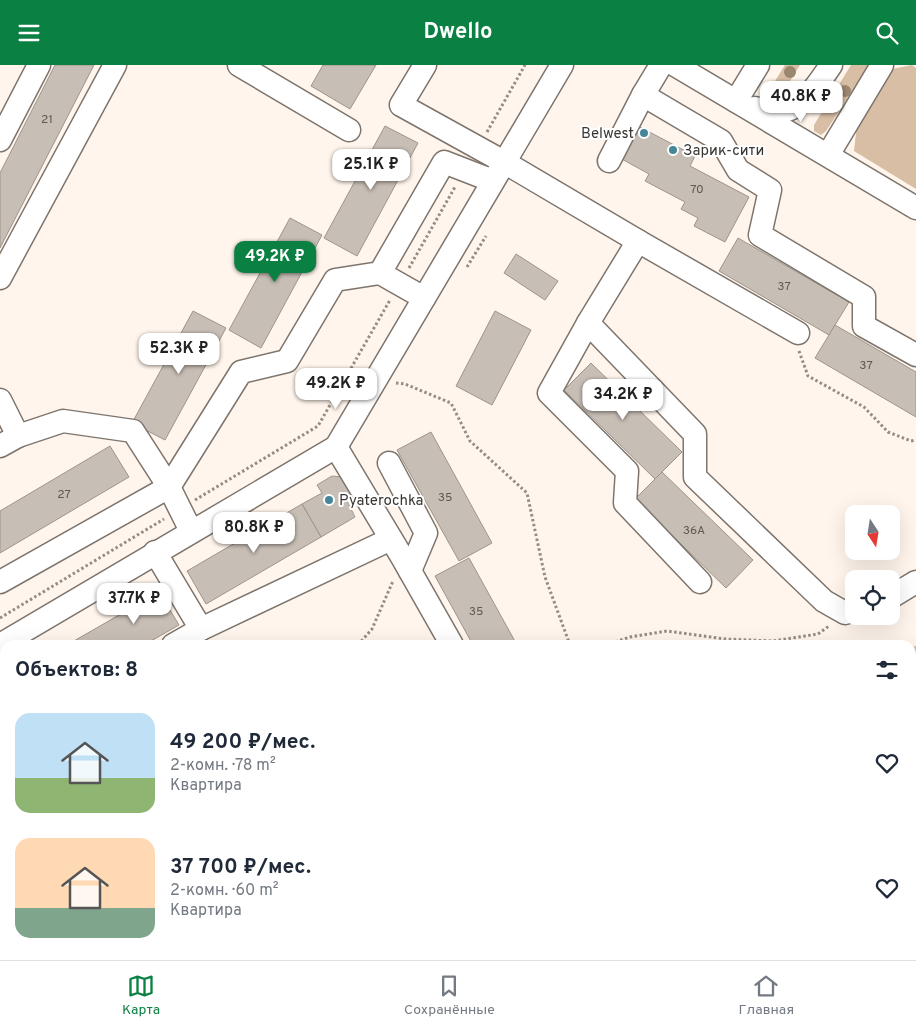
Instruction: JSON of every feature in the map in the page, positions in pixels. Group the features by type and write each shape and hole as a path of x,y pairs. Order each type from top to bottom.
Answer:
{"street":[{"path":"0,140 39,65"},
{"path":"0,278 115,65"},
{"path":"239,65 349,130"},
{"path":"425,65 402,105 498,171 638,241 798,333"},
{"path":"13,640 191,531 336,447 562,65"},
{"path":"609,161 643,95 661,65"},
{"path":"674,65 916,208"},
{"path":"739,103 758,65"},
{"path":"739,103 765,111 780,112 802,102 831,65"},
{"path":"828,155 882,65"},
{"path":"643,95 721,141 738,170 770,190 760,235 864,297 864,326 916,355"},
{"path":"380,273 444,162 498,171"},
{"path":"638,241 588,323 549,393 627,471 625,503 700,582"},
{"path":"0,582 169,487 241,372 287,361 335,280 380,273 424,298"},
{"path":"588,323 695,434 696,477 824,601 845,610"},
{"path":"0,400 9,441 63,421 133,431 169,487 191,531"},
{"path":"336,447 449,640"},
{"path":"182,640 201,629 401,556 426,533 390,463"},
{"path":"155,553 201,629"},
{"path":"900,592 916,582"}],"path":[{"path":"798,333 800,352 808,376 864,407 888,432 911,441 916,440"},
{"path":"376,379 405,384 451,403 470,441 527,493 545,577 568,640"},
{"path":"362,640 372,629 387,598 401,556"},
{"path":"779,640 818,634 845,615"},
{"path":"621,640 667,631 725,639 749,640"}],"shaded area":[{"path":"785,65 800,65 777,102 764,101 765,97"},
{"path":"851,65 870,65 826,131 821,135 814,131 814,125"},
{"path":"912,65 916,68 916,189 854,151 857,125 887,70"}],"building":[{"path":"55,65 94,65 0,248 0,173"},
{"path":"323,65 376,65 350,109 311,86"},
{"path":"385,126 418,143 357,256 324,238"},
{"path":"638,126 695,156 690,166 749,197 725,242 694,226 698,218 681,209 685,202 645,181 649,174 620,158"},
{"path":"290,218 322,235 261,348 229,330"},
{"path":"738,238 849,302 829,335 719,271"},
{"path":"516,254 558,281 545,300 504,273"},
{"path":"193,311 226,328 165,440 132,423"},
{"path":"495,311 531,330 492,405 456,386"},
{"path":"835,325 916,372 916,417 815,358"},
{"path":"591,363 682,452 655,479 564,390"},
{"path":"431,432 492,543 459,561 397,450"},
{"path":"110,446 129,477 0,553 0,511"},
{"path":"662,472 753,560 726,588 635,499"},
{"path":"332,476 342,477 352,492 345,497 355,517 321,537 302,504 322,493 317,485"},
{"path":"302,504 321,537 206,604 187,571"},
{"path":"469,558 514,640 470,640 435,576"},
{"path":"159,592 179,625 153,640 76,640"}],"place":[{"name":"Belwest","path":"644,133"},
{"name":"Зарик-сити","path":"673,150"},
{"name":"Pyaterochka","path":"329,500"}]}
